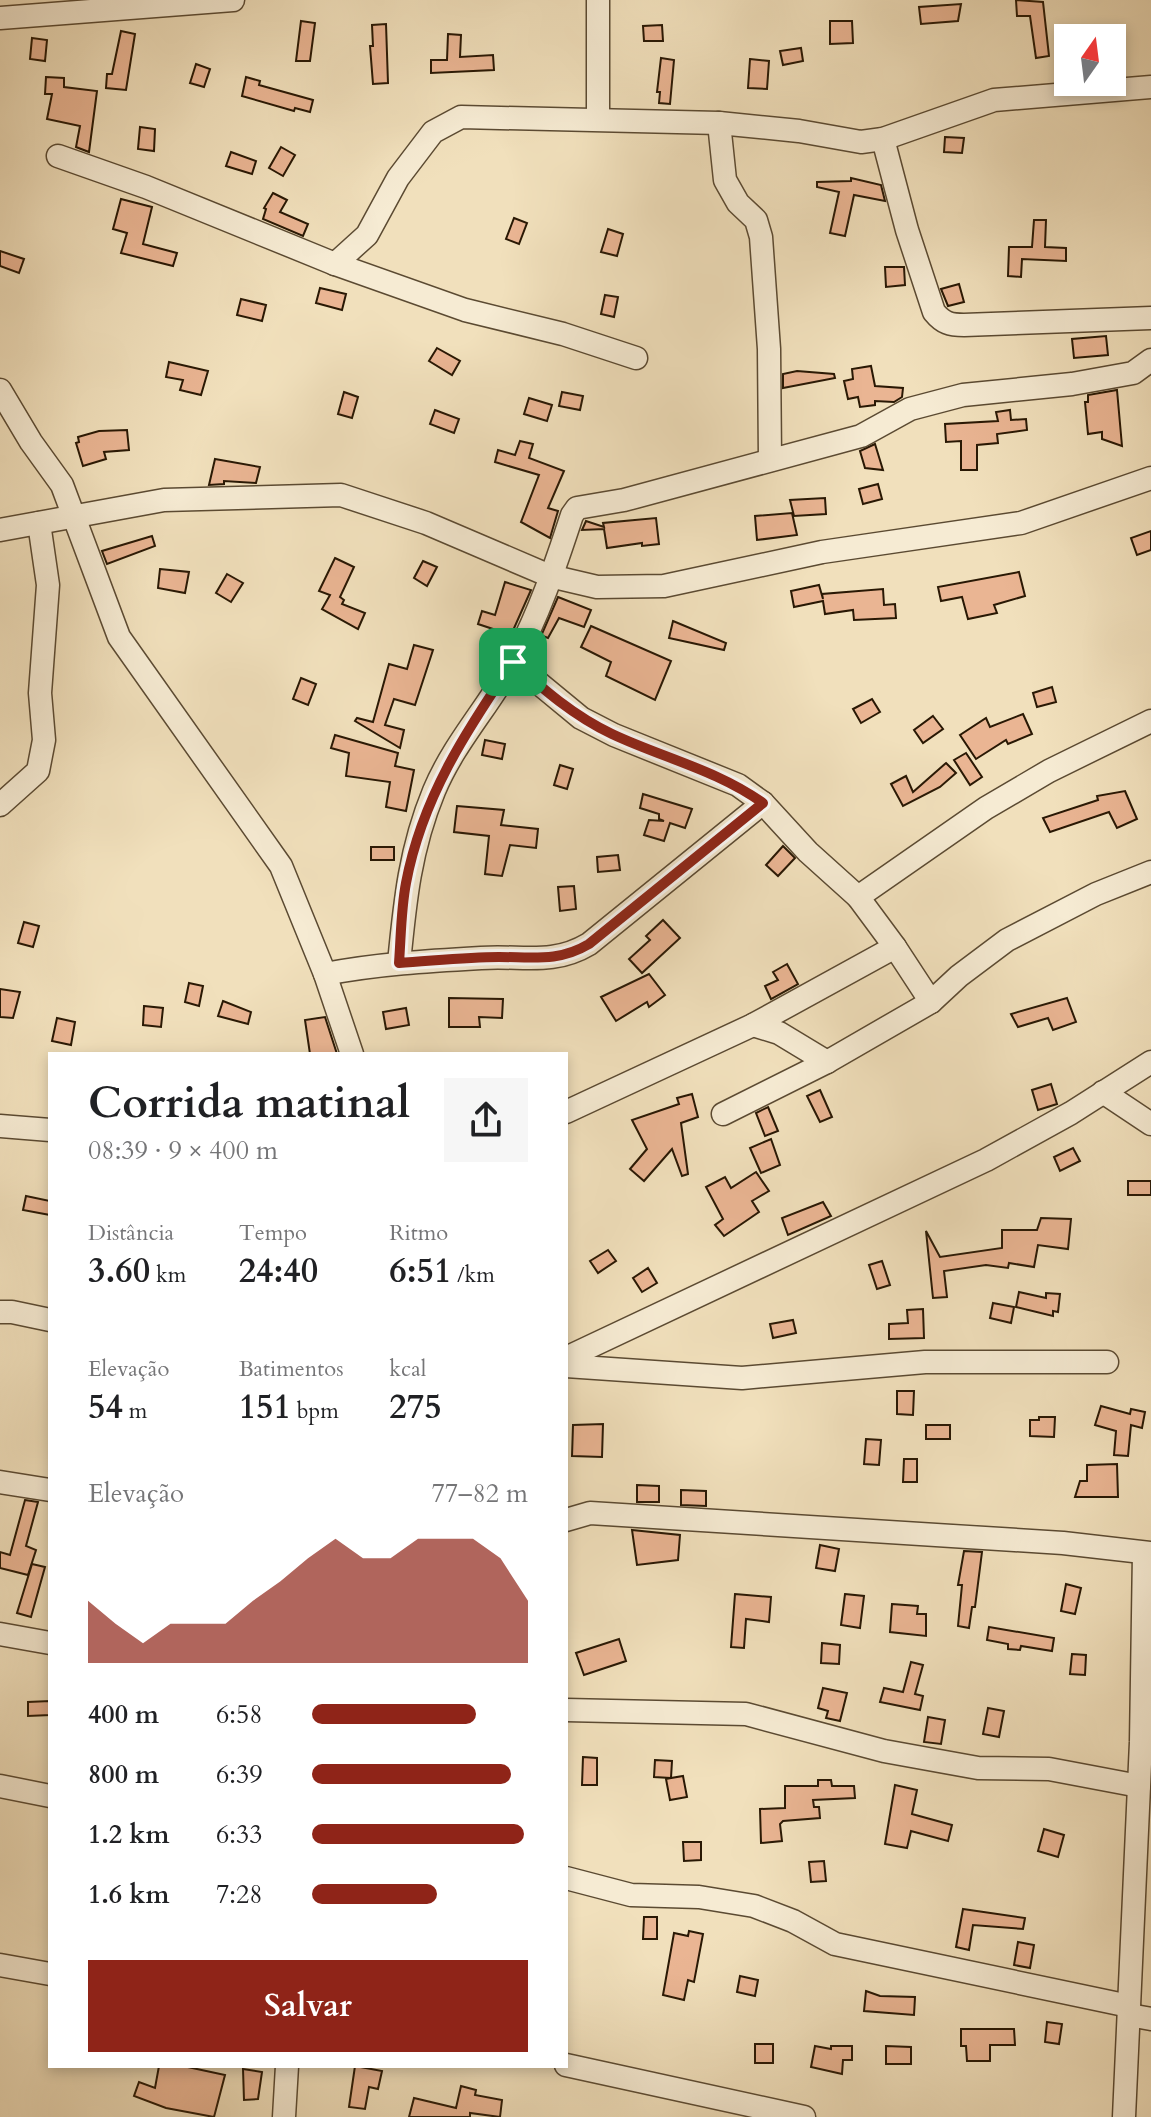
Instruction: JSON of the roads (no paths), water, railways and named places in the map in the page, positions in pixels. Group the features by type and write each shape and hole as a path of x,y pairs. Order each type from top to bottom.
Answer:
{"street":[{"path":"0,18 233,0"},
{"path":"598,0 598,119"},
{"path":"335,264 367,235 398,178 433,132 461,117 719,123 799,131 861,142 883,139 994,100 1151,87"},
{"path":"719,123 725,180 738,203 756,220 761,237 769,349 770,460"},
{"path":"883,139 907,230 934,312 941,320 949,325 964,325 1151,318"},
{"path":"58,156 146,187 335,264 465,310 563,334 636,358"},
{"path":"399,963 406,886 414,848 434,790 461,738 513,662 577,508 624,500 861,436 910,409 963,395 1072,384 1133,373 1151,360"},
{"path":"0,390 31,442 62,485 119,637 281,866 325,974 351,1052"},
{"path":"0,530 164,500 341,495 426,523 550,576 597,587 664,586 822,552 1021,523 1151,478"},
{"path":"0,805 38,771 44,740 40,693 48,585 39,523"},
{"path":"513,662 581,718 614,735 738,785 763,803 808,852 858,897 931,1002"},
{"path":"858,897 999,800 1049,771 1151,721"},
{"path":"325,974 399,963 498,957 550,959 571,955 589,944 763,803"},
{"path":"723,1114 827,1062 931,1002 959,976 1007,940 1096,894 1151,872"},
{"path":"568,1111 753,1025 895,947"},
{"path":"753,1025 779,1033 827,1062"},
{"path":"568,1357 986,1160 1151,1062"},
{"path":"1103,1092 1151,1124"},
{"path":"0,1126 48,1130"},
{"path":"0,1312 48,1320"},
{"path":"568,1366 742,1378 925,1362 1107,1362"},
{"path":"0,1482 48,1490"},
{"path":"568,1519 590,1513 1063,1543 1147,1553 1146,1743 1139,1786 1143,1886 1136,2013 1124,2117"},
{"path":"0,1634 48,1643"},
{"path":"568,1710 746,1714 884,1751 978,1768 1049,1769 1139,1786"},
{"path":"0,1786 48,1796"},
{"path":"568,1879 631,1895 699,1897 754,1906 793,1921 835,1944 1136,2013"},
{"path":"0,1965 48,1974"},
{"path":"568,2065 804,2117"},
{"path":"284,2117 287,2068"}]}
